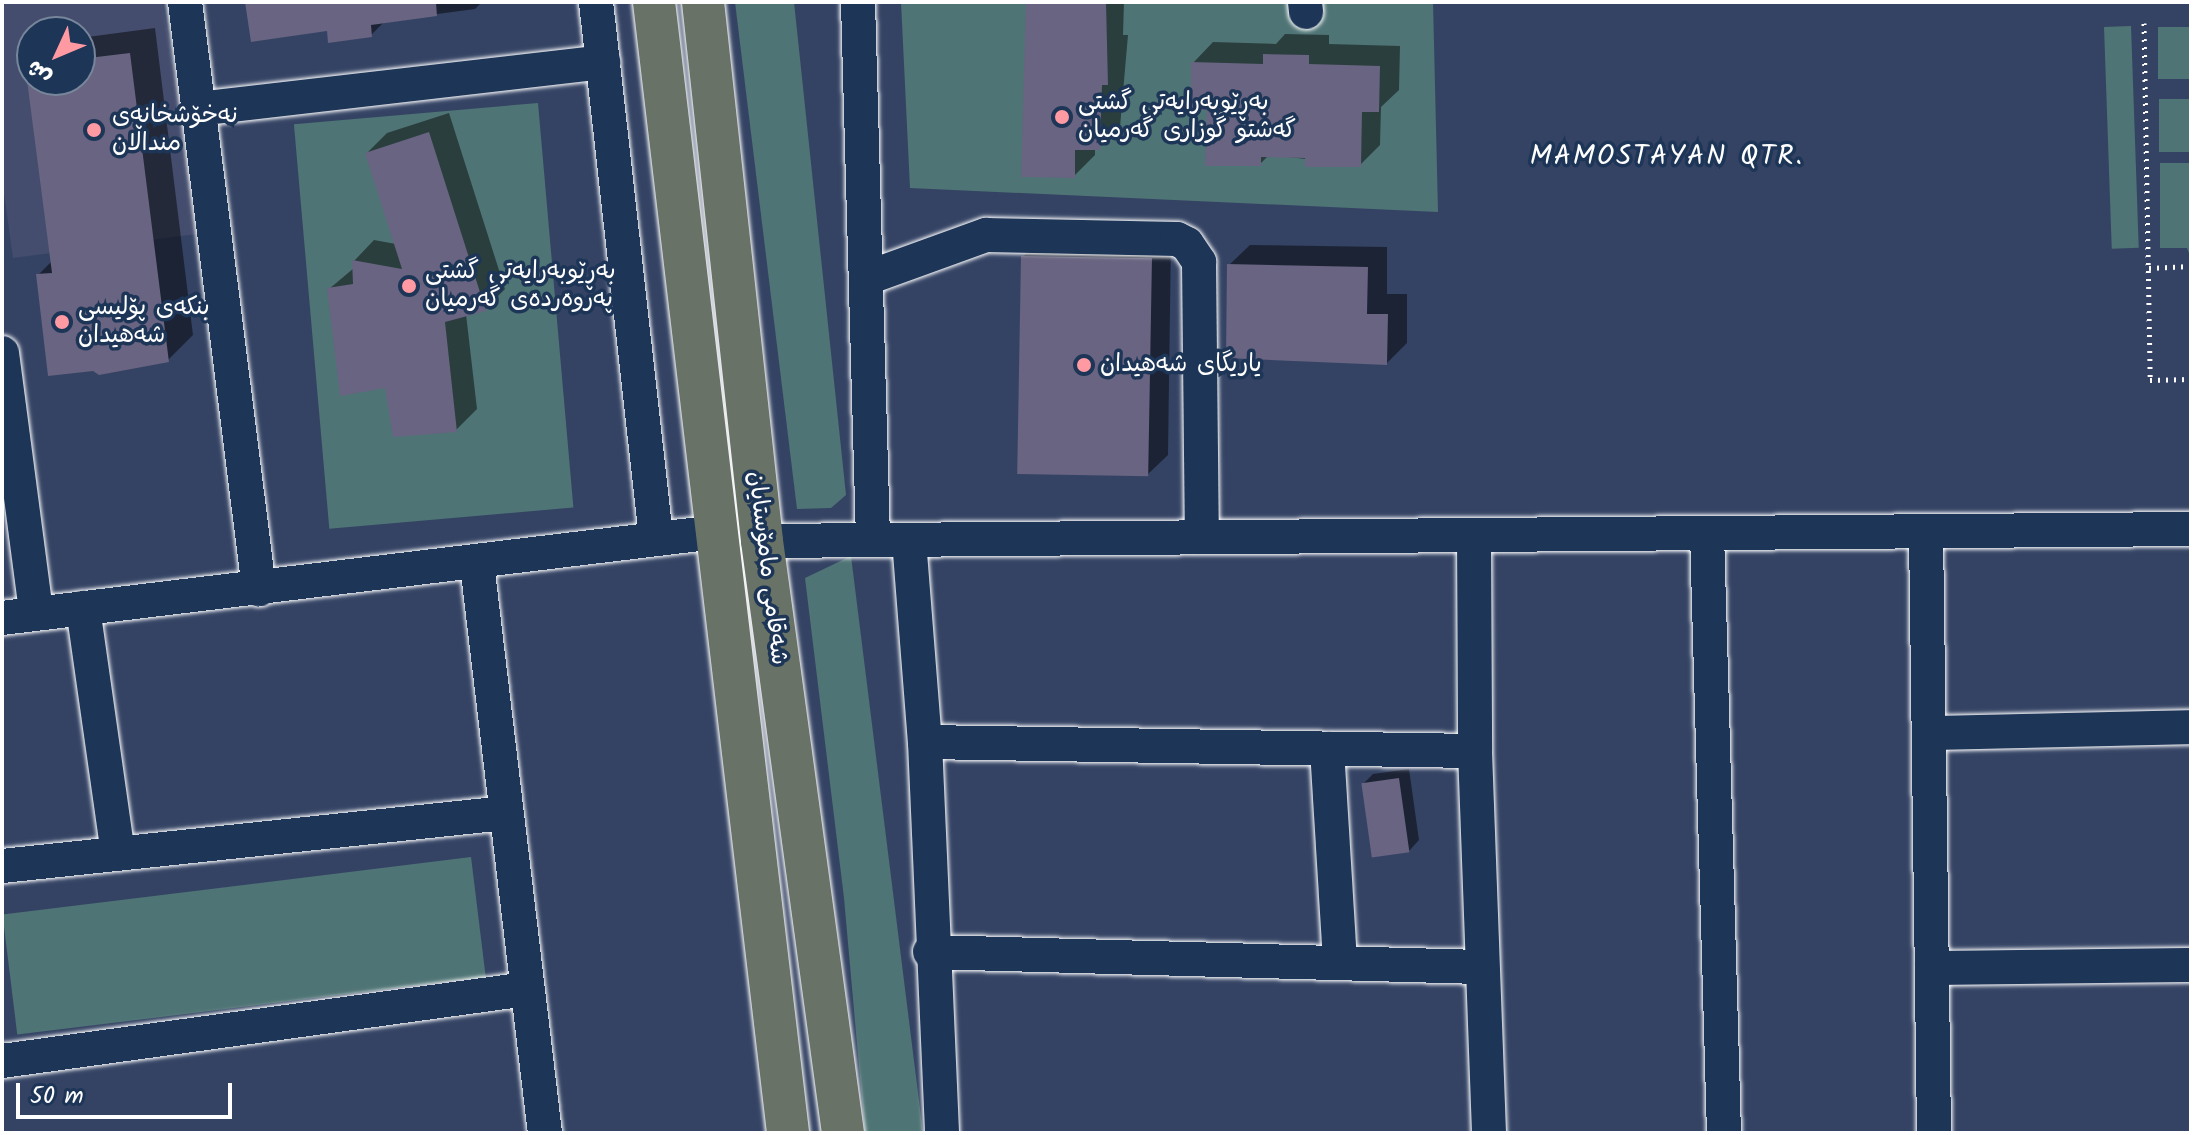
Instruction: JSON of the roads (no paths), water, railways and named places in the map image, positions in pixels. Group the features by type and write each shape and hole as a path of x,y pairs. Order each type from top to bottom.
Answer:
{"main road":[{"name":"شەقامی مامۆستایان","path":"654,2 788,1133"},
{"name":"شەقامی مامۆستایان","path":"703,2 762,541 843,1133"},
{"path":"668,123 688,132 717,119"},
{"path":"682,232 710,217 729,225"}],"street":[{"path":"185,2 259,589"},
{"path":"596,2 656,537"},
{"path":"858,2 873,540"},
{"path":"198,109 603,62"},
{"path":"867,278 986,235 1177,239 1187,244 1199,262 1202,537"},
{"path":"2,353 36,613"},
{"path":"762,541 2191,529"},
{"path":"1926,531 1934,1133"},
{"path":"2,618 477,564 656,537 716,532"},
{"path":"1707,533 1724,1133"},
{"path":"1474,535 1475,751 1489,1133"},
{"path":"909,540 925,742 930,952 942,1133"},
{"path":"477,564 545,1133"},
{"path":"83,608 118,854"},
{"path":"1930,733 2191,727"},
{"path":"925,742 1475,751"},
{"path":"1327,749 1340,963"},
{"path":"2,866 505,813"},
{"path":"930,952 1481,967"},
{"path":"1932,968 2191,965"},
{"path":"2,1061 527,989"}],"place":[{"name":"بەڕێوبەرایەتی گشتی گەشتو گوزاری گەرمیان","path":"1062,117"},
{"name":"نەخۆشخانەی منداڵان","path":"94,130"},
{"name":"بەڕێوبەرایەتی گشتی پەروەردەی گەرمیان","path":"409,286"},
{"name":"بنکەی پۆلیسی شەهیدان","path":"62,322"},
{"name":"یاریگای شەهیدان","path":"1084,365"}],"district":[{"name":"MAMOSTAYAN QTR.","path":"1667,157"}]}
